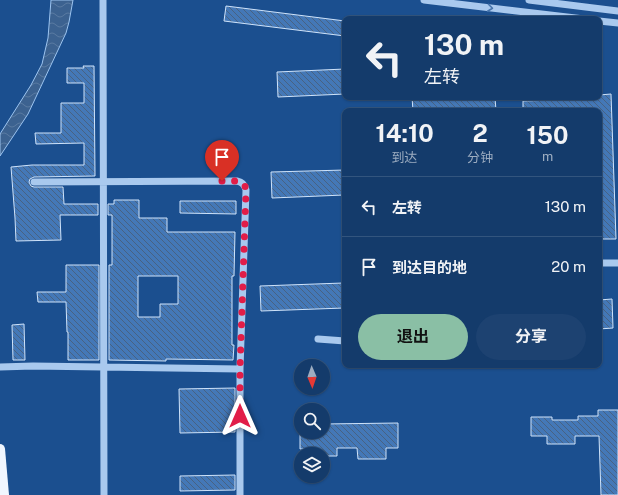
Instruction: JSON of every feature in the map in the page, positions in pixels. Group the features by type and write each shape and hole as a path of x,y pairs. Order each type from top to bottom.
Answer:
{"main road":[{"path":"0,449 4,495"}],"street":[{"path":"103,0 104,495"},
{"path":"424,0 559,16"},
{"path":"529,0 618,10"},
{"path":"602,21 618,23"},
{"path":"34,182 237,181 241,182 245,186 246,198 240,369 240,495"},
{"path":"602,263 618,263"},
{"path":"318,339 342,341"},
{"path":"0,367 33,366 240,369"}],"water":[{"path":"51,0 73,0 66,33 28,114 0,156 0,134 31,85 42,64 48,38"}],"building":[{"path":"226,6 342,21 342,36 224,21"},
{"path":"83,66 94,66 95,176 34,177 30,179 29,182 31,186 34,187 63,187 64,204 98,204 98,215 60,215 61,240 16,241 11,167 32,165 84,165 84,143 36,144 35,133 61,133 61,103 84,103 84,83 67,83 67,68 84,68"},
{"path":"342,69 342,94 278,97 277,72"},
{"path":"611,94 616,239 602,239 602,108 523,108 523,101 602,100 602,95"},
{"path":"412,100 495,100 496,108 413,108"},
{"path":"342,170 342,195 272,198 271,172"},
{"path":"114,200 139,200 139,218 167,218 167,232 235,232 234,276 232,276 233,360 109,360 109,265 112,265 112,215 108,215 108,204 114,204","holes":["138,276 178,276 178,304 160,304 160,317 138,317"]},
{"path":"180,201 236,201 236,214 180,213"},
{"path":"66,265 99,265 99,360 68,360 66,302 38,302 37,292 66,292"},
{"path":"342,283 342,308 261,311 260,286"},
{"path":"612,299 613,328 602,329 602,300"},
{"path":"24,324 25,360 13,360 12,325"},
{"path":"235,388 235,432 180,433 179,389"},
{"path":"598,410 618,410 618,495 601,495 599,436 575,436 575,444 547,444 547,436 531,436 531,417 552,417 552,420 578,420 578,416 598,416"},
{"path":"398,423 398,448 386,448 386,459 358,459 357,448 337,448 337,456 330,456 330,447 300,447 300,439 330,439 330,424"},
{"path":"235,475 235,490 180,491 180,476"}],"route":[{"path":"222,181 240,181 244,184 246,190 240,369 240,416"}]}
